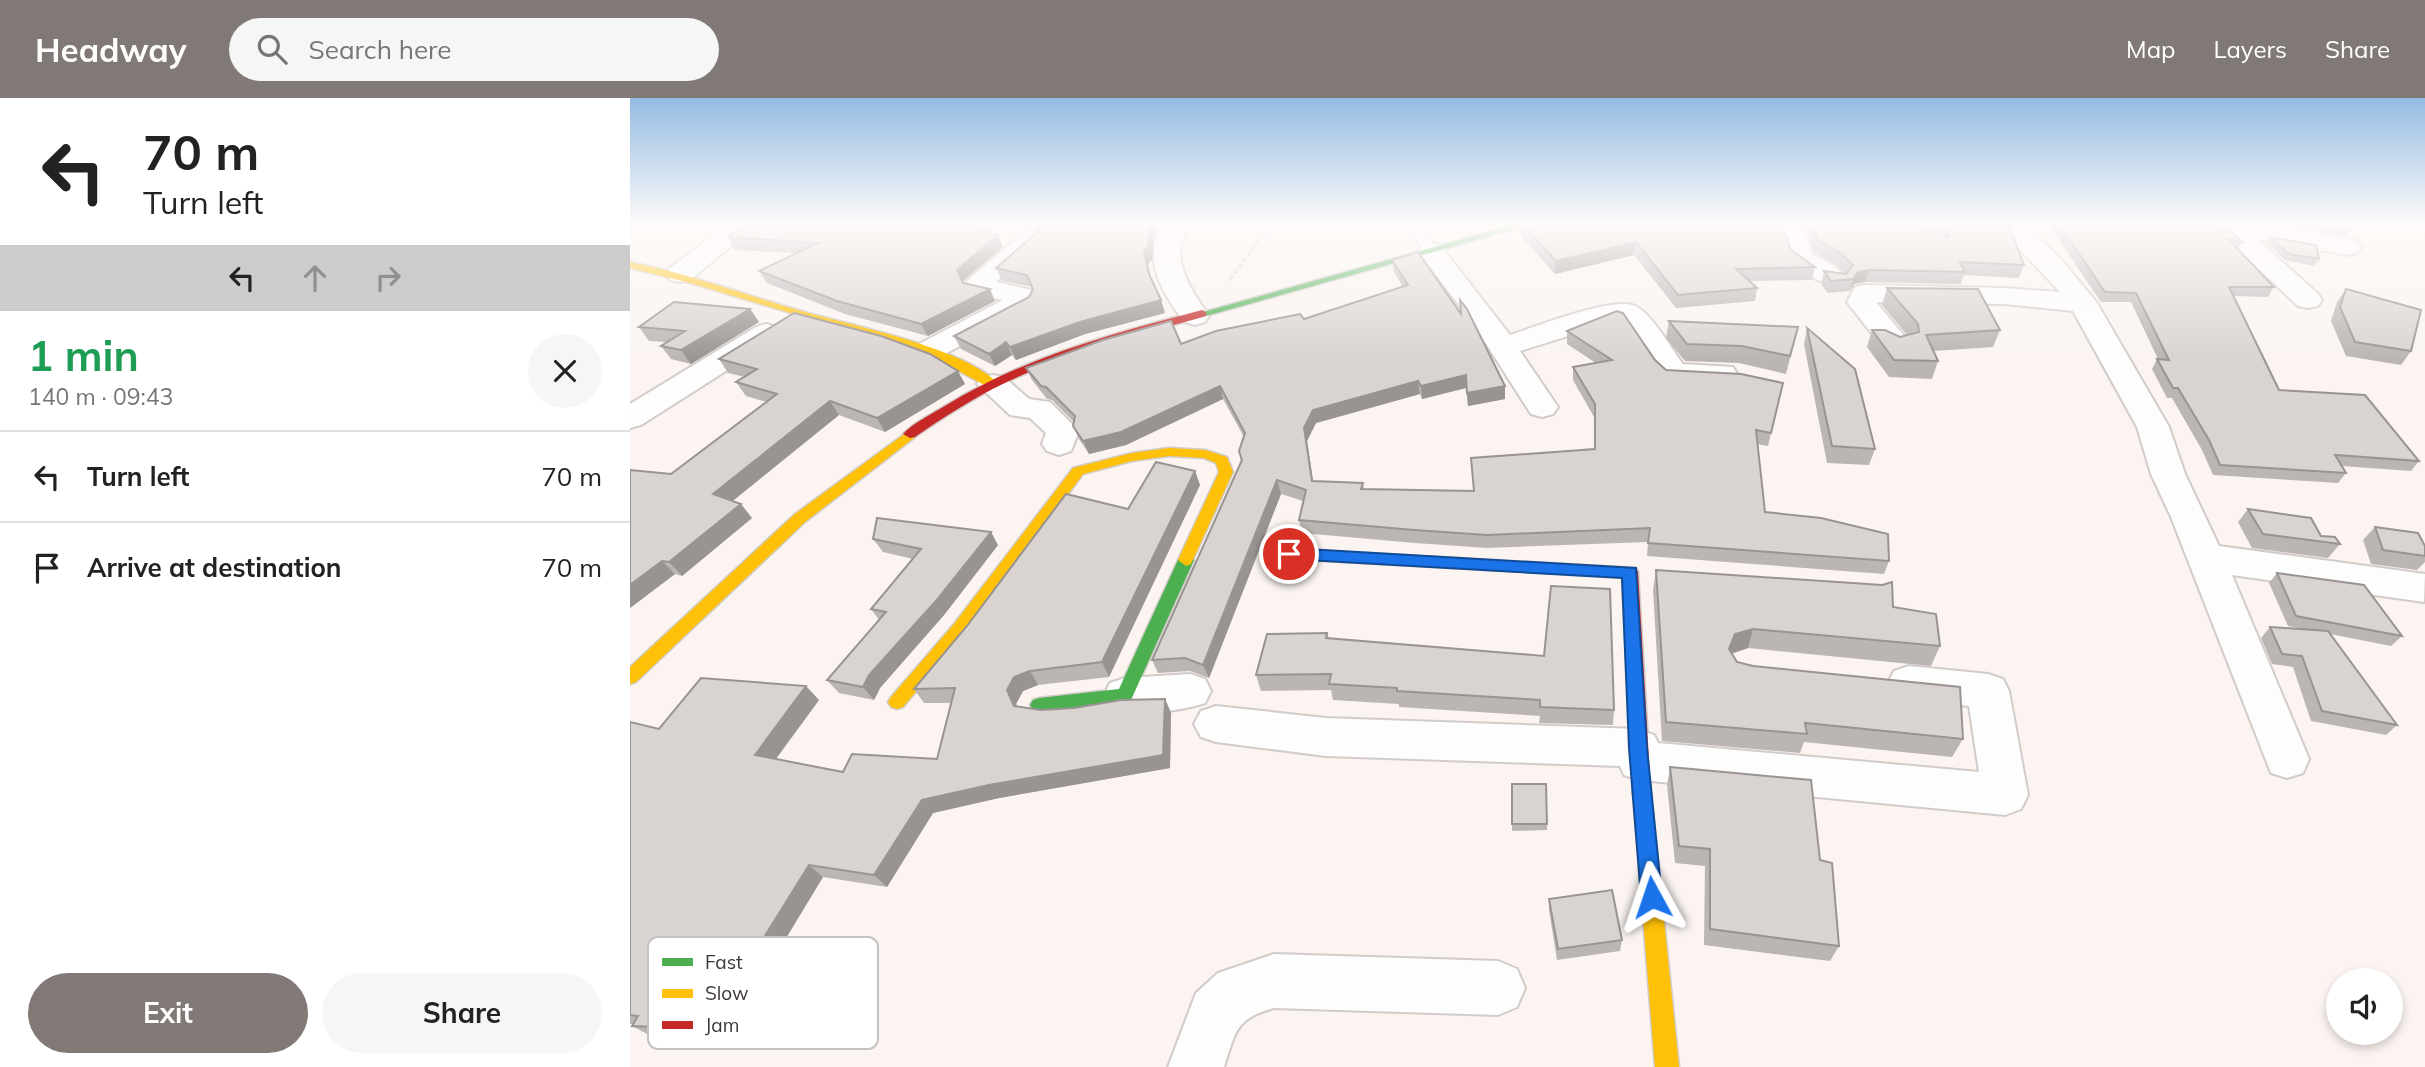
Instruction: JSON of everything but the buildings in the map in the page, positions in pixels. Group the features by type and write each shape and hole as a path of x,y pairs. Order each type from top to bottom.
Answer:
{"street":[{"path":"653,269 680,274 797,314 930,350 978,373 993,384 1021,408 1019,418 1046,443 1068,458 1205,452 1222,460 1226,472 1125,695"},
{"path":"680,274 686,269"},
{"path":"930,350 1024,299 1021,296 979,287 979,283 995,269"},
{"path":"1170,269 1172,284 1195,316"},
{"path":"630,677 768,544 845,481 920,427 993,384 1067,354 1364,269"},
{"path":"1444,269 1503,347 1542,407"},
{"path":"1823,269 1833,278"},
{"path":"2055,269 2083,303 2153,427 2168,474 2206,558 2287,759"},
{"path":"2275,269 2308,300"},
{"path":"1895,343 1861,302 1865,293 2004,296 2083,303"},
{"path":"1503,347 1614,312 1626,312 1676,373 1727,374 1748,378"},
{"path":"639,406 797,314"},
{"path":"897,702 960,628 1068,458"},
{"path":"1289,554 1671,575"},
{"path":"2206,558 2424,588"},
{"path":"1630,572 1639,754 1667,1067"},
{"path":"1039,705 1125,695 1203,707 1326,737 1639,754 2005,795 1988,691 1868,679"},
{"path":"1196,1067 1214,1012 1237,992 1274,981 1498,988"}],"path":[{"path":"1228,307 1226,286 1238,269"}],"traffic: fast":[{"path":"1202,314 1364,269"},
{"path":"1039,705 1125,695 1186,560"}],"traffic: slow":[{"path":"649,269 899,342 947,359 993,384"},
{"path":"630,677 800,518 910,434"},
{"path":"897,702 960,628 1078,471 1132,457 1169,452 1205,454 1222,460 1226,472 1186,560"},
{"path":"1642,793 1667,1067"}],"traffic: jam":[{"path":"910,434 975,393 1003,379 1063,355 1202,314"},
{"path":"1289,554 1630,572 1642,793"}],"route":[{"path":"1289,554 1630,572 1638,748 1652,897"}]}
